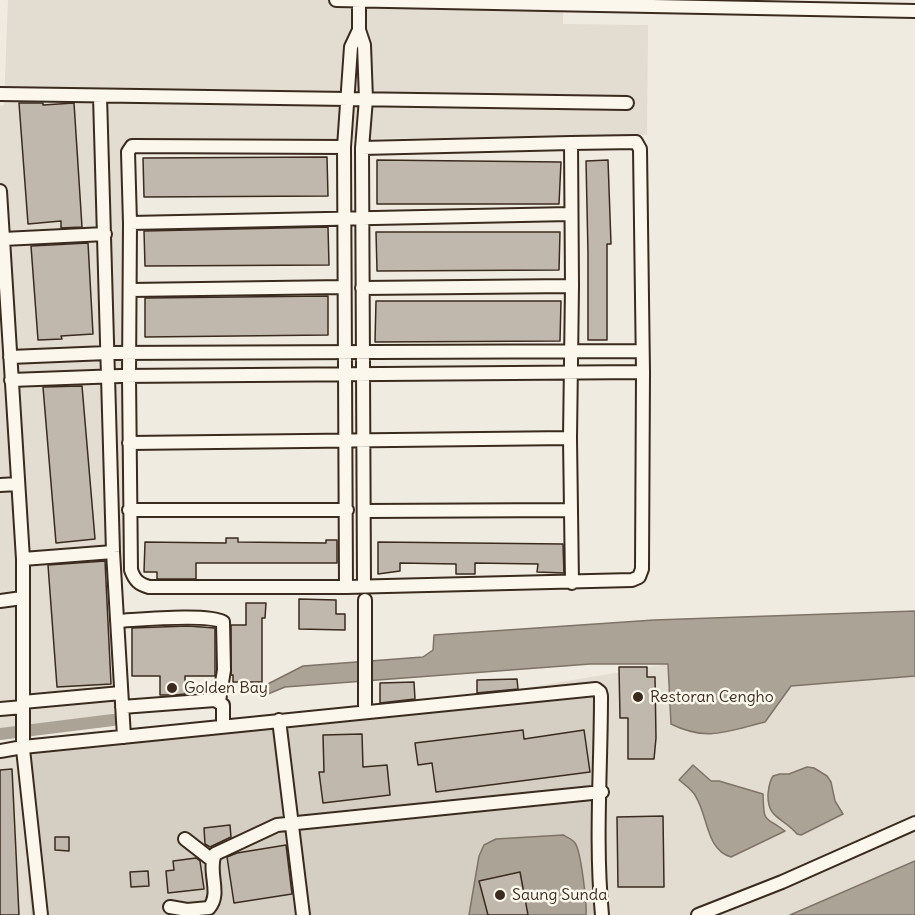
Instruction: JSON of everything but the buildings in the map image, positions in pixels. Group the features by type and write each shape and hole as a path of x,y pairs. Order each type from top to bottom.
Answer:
{"street":[{"path":"336,0 915,11"},
{"path":"359,1 359,30 364,45 366,99 362,148 364,586"},
{"path":"346,587 344,147 351,47 359,30"},
{"path":"0,94 627,103"},
{"path":"100,96 114,552 124,737"},
{"path":"344,147 132,146 128,152 130,223 129,510 131,570 134,579 139,584 149,587 346,587 572,583 632,580 639,577 642,569 643,372 639,144 632,142 362,148"},
{"path":"571,143 570,510 572,583"},
{"path":"0,191 6,350 11,380 23,559 23,742 40,915"},
{"path":"130,223 570,214"},
{"path":"3,239 105,234"},
{"path":"362,288 572,286"},
{"path":"130,290 344,287"},
{"path":"6,350 107,353 642,351"},
{"path":"466,352 467,373"},
{"path":"237,353 238,375"},
{"path":"11,380 108,376 643,372"},
{"path":"129,443 570,438"},
{"path":"0,485 18,484"},
{"path":"129,510 347,510"},
{"path":"364,511 570,510"},
{"path":"23,559 114,552"},
{"path":"0,601 22,598"},
{"path":"365,600 365,712"},
{"path":"117,621 190,618 223,622 224,670 219,701"},
{"path":"0,752 23,742 124,737 592,689 599,691 601,696 599,866 602,915"},
{"path":"0,709 23,708 121,693"},
{"path":"122,707 215,700 223,705 223,726"},
{"path":"279,720 303,915"},
{"path":"170,908 187,910 209,908 215,897 212,860 215,854 277,825 600,792"},
{"path":"698,915 782,882 915,823"},
{"path":"185,839 212,860"}],"shaded area":[{"path":"8,0 563,0 563,24 648,25 647,135 124,142 123,617 128,723 0,733 0,106 4,105"},
{"path":"915,611 915,676 791,686 765,722 718,733 696,733 671,724 668,664 590,664 285,687 263,696 260,688 303,666 423,657 433,650 434,635 654,620"},
{"path":"668,664 671,724 765,722 791,686 915,676 915,915 0,915 0,754 282,729"},
{"path":"606,691 604,915 31,915 20,744"},
{"path":"693,765 711,781 719,781 763,794 765,815 785,831 731,857 723,853 712,840 695,794 679,780"},
{"path":"807,767 814,768 827,776 831,782 835,801 843,814 801,835 773,813 768,802 768,794 773,776 789,774"},
{"path":"563,835 572,840 577,848 586,900 586,915 469,915 479,856 484,845 496,839"},
{"path":"915,861 915,915 790,915"}],"waterway":[{"path":"0,734 113,720"}],"place":[{"name":"Golden Bay","path":"172,688"},
{"name":"Restoran Cengho","path":"638,697"},
{"name":"Saung Sunda","path":"500,895"}]}
